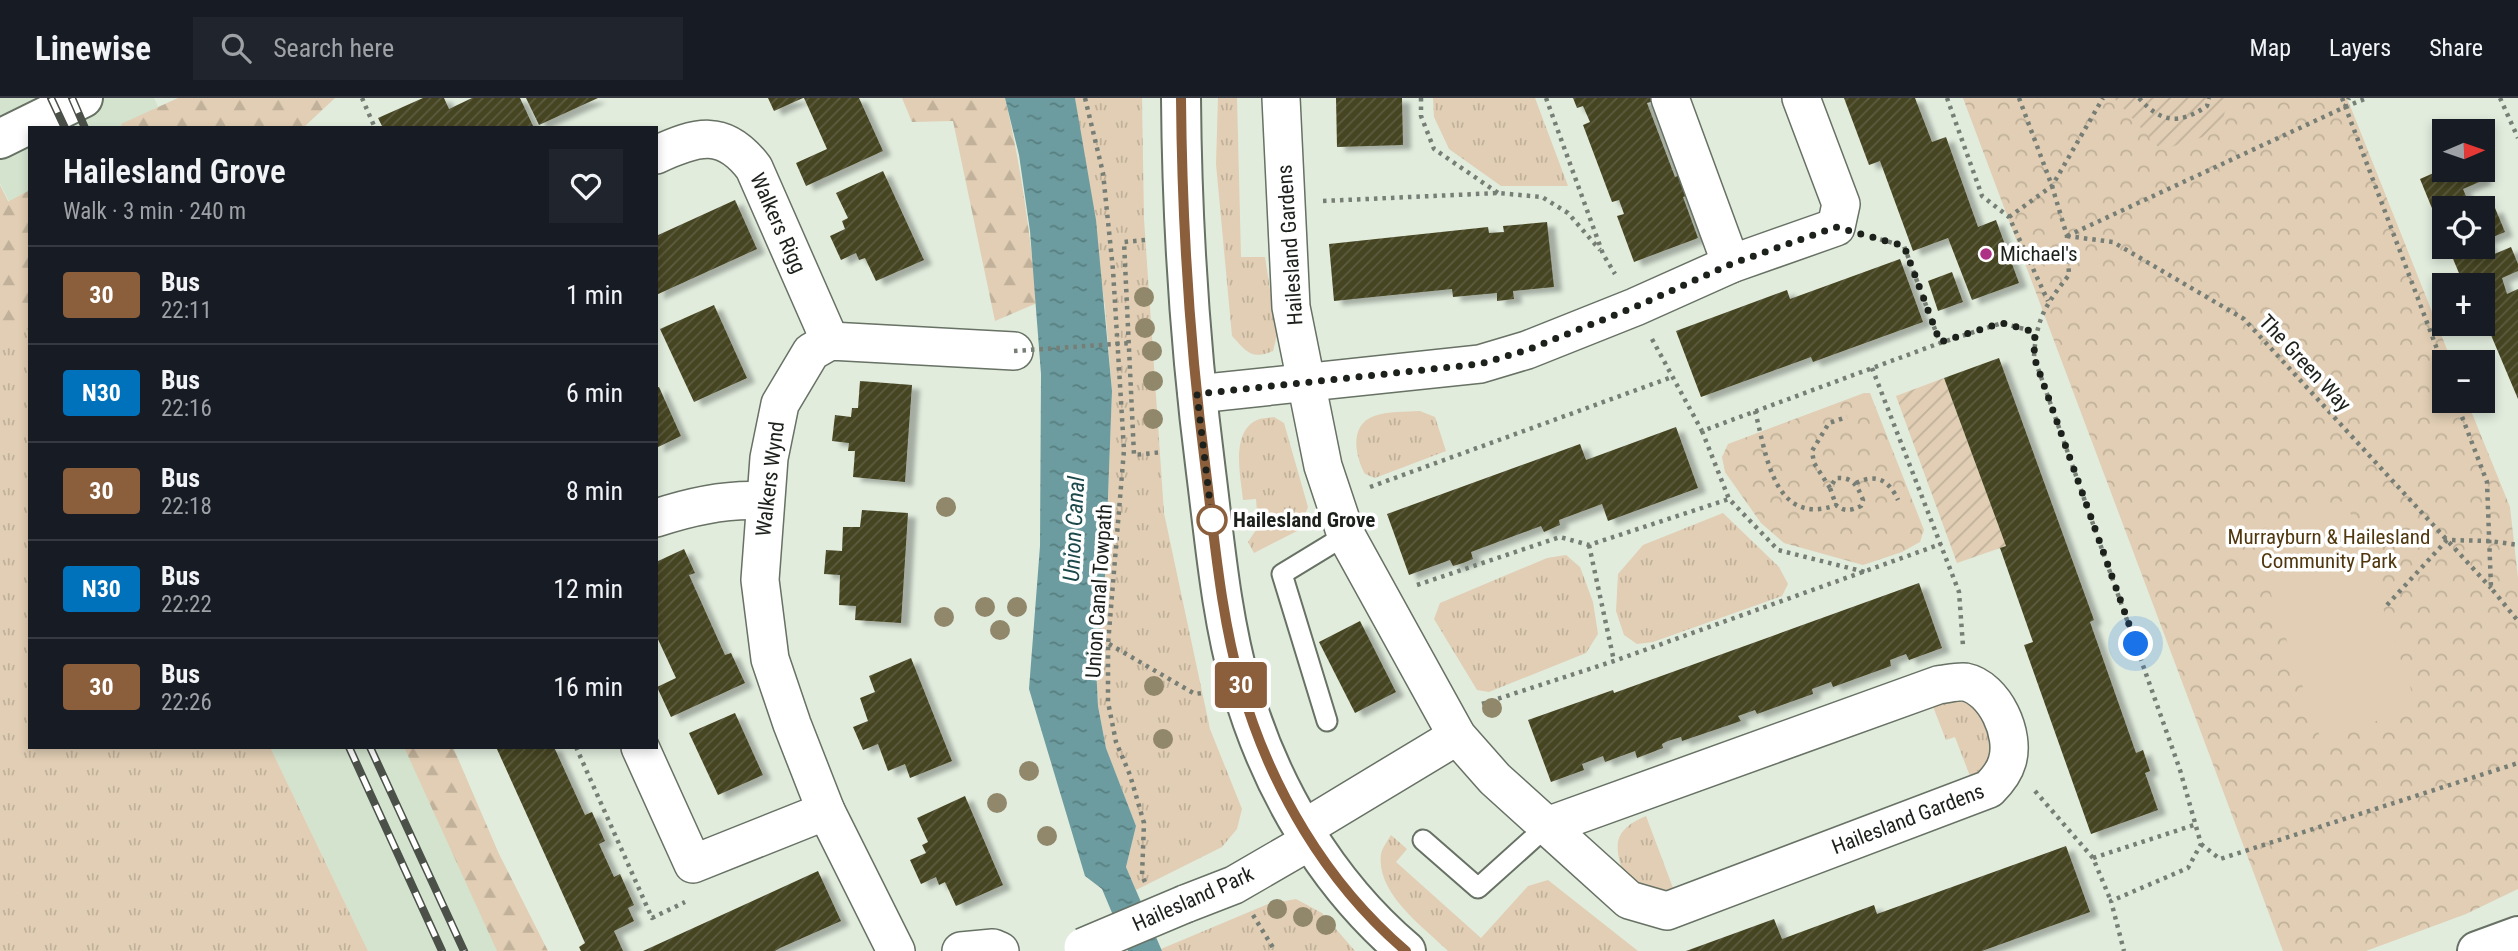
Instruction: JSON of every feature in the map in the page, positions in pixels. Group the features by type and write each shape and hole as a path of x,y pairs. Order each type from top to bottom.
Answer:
{"street":[{"path":"0,139 83,98"},
{"path":"1181,98 1185,238 1197,394 1221,589 1241,686 1268,760 1285,798 1307,835 1340,882 1379,928 1406,951"},
{"name":"Hailesland Gardens","path":"1281,98 1291,307 1322,466 1346,535 1380,598 1451,726 1495,779 1629,900 1667,911 1989,789 2000,777 2008,760"},
{"path":"1670,98 1731,264"},
{"path":"1197,394 1480,364 1527,350 1635,307 1731,264 1836,227 1841,204 1801,98"},
{"name":"Walkers Rigg","path":"658,154 688,140 708,139 727,144 742,152 754,168 830,341"},
{"path":"830,341 1014,351"},
{"name":"Walkers Wynd","path":"830,341 811,352 780,404 768,458 760,580 770,659 792,724 826,811 896,951"},
{"path":"658,517 721,501 765,501"},
{"path":"1547,826 1938,684 1965,682 1980,688 1995,704 2008,738 2008,760"},
{"path":"1307,835 1451,726"},
{"path":"641,749 693,864 826,811"},
{"name":"Hailesland Park","path":"1078,949 1234,885 1307,835"},
{"path":"2477,951 2518,936"},
{"path":"961,951 993,948 1000,951"}],"lane":[{"path":"1327,721 1282,573 1346,535"},
{"path":"1423,840 1478,888 1547,826"}],"path":[{"path":"362,98 374,126"},
{"name":"Union Canal Towpath","path":"1085,98 1103,173 1113,270 1124,450 1108,644 1108,702 1116,742 1130,775 1144,822 1142,876 1148,888"},
{"path":"1421,98 1421,116 1434,149 1498,193"},
{"path":"1546,98 1603,254"},
{"path":"1947,98 1982,196 2009,217 2048,302"},
{"path":"2020,98 2067,236 2068,275 2048,302 2035,332 2034,357 2180,770 2201,844 2220,859 2518,763"},
{"path":"2009,217 2052,186 2103,98"},
{"path":"2139,98 2151,112 2174,120 2192,116 2207,106 2209,98"},
{"path":"2342,98 2437,350"},
{"path":"2345,107 2349,98"},
{"path":"2067,236 2367,98"},
{"path":"2500,98 2518,138"},
{"path":"1285,202 1498,193 1542,197 1568,213 1603,254 1635,307 1702,431 1729,499 1778,550 1865,572"},
{"path":"1836,227 1904,246 1940,342"},
{"name":"The Green Way","path":"2067,236 2113,242 2244,319 2518,621"},
{"path":"1185,238 1124,242 1134,455 1203,449"},
{"path":"1702,431 1940,342 2002,323 2035,332"},
{"path":"1014,351 1130,343"},
{"path":"1872,368 1959,592 1965,682"},
{"path":"1333,500 1672,377"},
{"path":"1755,411 1772,480 1782,492 1796,504 1809,510 1821,510 1836,505"},
{"path":"2461,413 2487,482 2491,589"},
{"path":"1830,488 1836,478 1846,477 1856,483 1863,500 1861,506 1853,510 1843,510 1836,505 1830,488 1814,463 1812,451 1829,424 1847,417"},
{"path":"1856,483 1873,477 1882,480 1889,484 1898,500"},
{"path":"1380,598 1560,537 1589,545 1729,499"},
{"path":"2387,605 2447,540 2518,545"},
{"path":"1451,726 1614,661 1941,544"},
{"path":"1589,545 1614,661"},
{"path":"1108,644 1195,694 1241,686"},
{"path":"577,749 652,918 685,902 693,864"},
{"path":"2008,760 2093,858 2111,901 2124,951"},
{"path":"2093,858 2194,825"},
{"path":"2111,901 2188,868 2201,844"}],"shaded area":[{"path":"0,98 154,98 167,126 28,126 28,241 0,183"},
{"path":"271,749 450,749 542,951 368,951"}],"green space":[{"path":"178,98 335,98 305,126 121,124"},
{"path":"902,98 1005,98 1024,200 1037,303 995,321 953,121 912,122"},
{"path":"1075,98 1142,98 1144,219 1164,513 1210,729 1242,809 1237,829 1222,847 1136,890 1126,867 1136,826 1106,748 1098,706 1096,666 1104,601 1112,391 1105,307"},
{"path":"1218,98 1237,98 1241,257 1265,257 1277,335 1273,351 1266,354 1250,353 1232,336 1216,164"},
{"path":"1433,98 1535,98 1568,186 1501,186 1449,149 1434,117"},
{"name":"Murrayburn & Hailesland Community Park","path":"1963,98 2347,98 2432,312 2432,336 2442,336 2447,350 2432,350 2432,413 2472,413 2510,507 2518,578 2518,889 2466,914 2366,951 2283,951"},
{"path":"2114,98 2229,98 2219,132 2161,150"},
{"path":"0,185 28,241 28,749 271,749 368,951 0,951"},
{"path":"28,191 28,329 0,334 0,206"},
{"path":"1944,378 2006,546 1957,563 1896,396"},
{"path":"1870,393 1924,530 1920,542 1902,552 1863,565 1784,543 1761,523 1725,472 1722,457 1728,444"},
{"path":"1420,411 1435,417 1446,451 1375,478 1365,474 1356,442 1366,420 1391,412"},
{"path":"1274,417 1284,423 1308,507 1299,530 1254,553 1248,542 1258,527 1256,499 1243,500 1239,468 1240,445 1249,426 1257,420"},
{"path":"2346,500 2417,707 2321,740 2250,533"},
{"path":"1723,513 1779,567 1788,584 1782,596 1653,642 1637,644 1624,635 1616,611 1618,574 1643,545"},
{"path":"1566,555 1580,567 1593,602 1598,634 1586,653 1489,692 1477,690 1434,619 1440,603 1547,558"},
{"path":"1964,698 1986,718 1995,759 1973,784 1955,737 1946,740 1932,704"},
{"path":"405,749 454,749 499,854 548,951 497,951"},
{"path":"1646,816 1673,888 1656,894 1624,877 1618,856 1621,833"},
{"path":"1391,835 1407,849 1396,862 1481,938 1528,886 1548,880 1638,951 1448,951 1403,908 1386,883 1381,869 1381,854"},
{"path":"1296,899 1322,913 1355,951 1161,949 1268,904"}],"water":[{"name":"Union Canal","path":"1005,98 1075,98 1096,220 1112,391 1104,602 1096,666 1098,706 1106,748 1136,826 1126,867 1162,951 1128,951 1102,889 1085,876 1029,689 1040,546 1041,374 1030,231 1019,155"}],"building":[{"path":"423,98 444,98 449,109 472,98 520,98 533,126 382,126 378,118"},
{"path":"526,98 598,98 539,125"},
{"path":"768,98 803,98 774,111"},
{"path":"804,98 859,98 883,151 806,186 796,163 827,149"},
{"path":"1336,98 1402,98 1403,145 1337,147"},
{"path":"1573,98 1654,98 1655,101 1647,103 1675,177 1685,173 1692,194 1683,197 1698,238 1634,262 1617,216 1624,214 1619,200 1612,202 1583,125 1590,122 1583,106 1577,108"},
{"path":"1844,98 1915,98 1932,142 1946,137 1978,227 1996,220 2019,283 1972,300 1948,238 1913,251 1880,161 1869,165"},
{"path":"883,171 924,260 876,281 865,258 859,260 856,253 841,260 830,236 845,229 842,221 848,218 836,193"},
{"path":"2432,174 2432,182 2479,182 2463,189 2466,196 2432,196 2432,208 2420,179"},
{"path":"735,200 757,249 658,294 658,235"},
{"path":"2495,208 2505,232 2495,236"},
{"path":"1547,222 1554,287 1513,291 1514,299 1497,301 1497,293 1453,297 1452,289 1334,301 1329,244 1488,227 1489,233 1504,232 1503,226"},
{"path":"2511,247 2518,271 2502,278 2507,294 2518,289 2518,399 2491,336 2495,336 2495,273 2459,273 2453,259 2495,259 2495,254"},
{"path":"1900,259 1923,322 1813,362 1811,357 1701,397 1676,331 1787,290 1790,299"},
{"path":"1952,272 1963,302 1938,311 1928,281"},
{"path":"714,305 747,378 694,402 660,329"},
{"path":"1999,358 2094,620 2090,622 2136,753 2143,750 2150,771 2145,773 2158,810 2091,834 2024,645 2033,642 2000,548 2006,546 1944,378"},
{"path":"860,381 912,385 905,482 853,477 855,451 848,451 849,443 832,441 835,415 851,417 852,408 858,408"},
{"path":"658,387 681,436 658,447"},
{"path":"1676,427 1698,488 1608,521 1602,504 1559,520 1560,525 1544,532 1541,526 1471,552 1473,559 1463,563 1453,566 1450,560 1409,575 1387,514 1580,444 1586,460"},
{"path":"862,510 908,513 901,623 855,620 856,606 839,605 840,575 824,574 826,550 842,551 843,527 860,527"},
{"path":"684,549 695,573 689,575 725,655 731,653 745,683 671,717 658,689 658,687 676,678 658,639 658,561"},
{"path":"1919,583 1942,648 1909,660 1906,654 1890,660 1891,666 1833,687 1831,682 1812,689 1813,694 1757,714 1755,710 1738,716 1741,721 1682,741 1681,737 1668,741 1662,744 1663,748 1637,758 1635,751 1605,762 1603,756 1582,764 1584,770 1551,782 1528,720 1613,690 1614,693"},
{"path":"1360,621 1396,692 1355,713 1319,642"},
{"path":"911,658 952,761 910,778 905,764 888,771 878,744 863,750 853,727 868,721 860,698 875,692 869,676"},
{"path":"735,713 763,775 718,795 689,733"},
{"path":"497,749 555,749 585,815 592,812 605,841 599,844 614,877 620,874 634,905 628,908 634,921 614,931 623,951 581,951 579,947 585,943"},
{"path":"965,796 1003,885 956,906 945,882 939,885 936,877 921,884 910,860 926,853 922,845 928,842 917,818"},
{"path":"2066,846 2090,912 1982,951 1686,951 1774,919 1782,939 1874,905 1877,914"},
{"path":"818,871 841,921 775,951 643,951"}],"railway":[{"path":"51,98 64,126"},
{"path":"72,98 84,126"},
{"path":"350,749 442,951"},
{"path":"371,749 464,951"}],"bus line":[{"name":"30","path":"1181,98 1185,238 1197,394 1221,589 1241,686 1268,760 1285,798 1310,841 1379,928 1406,951"}],"place":[{"name":"Michael's","path":"1986,254"},
{"name":"Hailesland Grove","path":"1212,520"}],"route":[{"path":"1212,520 1197,394 1480,364 1527,350 1635,307 1731,264 1836,227 1904,246 1940,342 2002,323 2035,332 2034,357 2136,644"}]}
